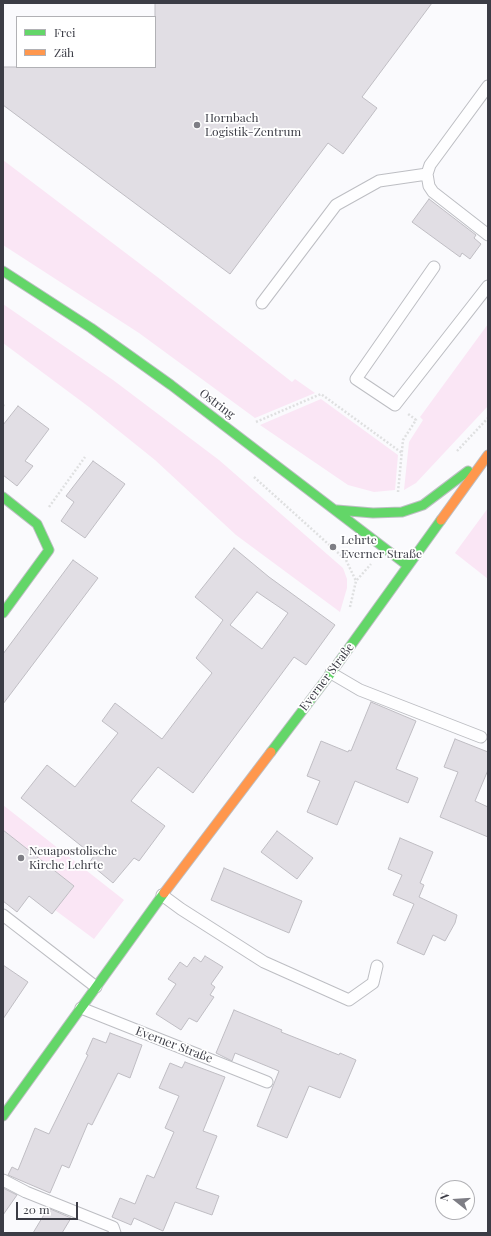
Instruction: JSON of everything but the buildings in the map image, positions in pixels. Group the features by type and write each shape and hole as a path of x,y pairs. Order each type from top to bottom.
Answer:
{"street":[{"name":"Ostring","path":"3,272 91,328 171,385 337,510 408,566"},
{"path":"337,510 373,513 402,512 418,507 423,505 488,456"},
{"name":"Everner Straße","path":"3,1116 162,895 331,673 488,456"},
{"path":"3,497 37,524 49,550 3,613"}],"lane":[{"path":"488,86 430,165 427,174 433,192 488,235"},
{"path":"262,302 336,205 379,180 427,174"},
{"path":"434,267 356,379 396,405 488,286"},
{"path":"331,673 360,690 481,737"},
{"path":"162,895 181,909 264,962 349,1000 373,983 377,966"},
{"path":"3,915 96,987"},
{"name":"Everner Straße","path":"81,1008 267,1082"},
{"path":"3,1180 26,1192 113,1227 115,1233"}],"path":[{"path":"252,424 321,394 402,453"},
{"path":"396,405 416,420 403,440 398,497"},
{"path":"37,524 85,457"},
{"path":"249,473 346,560 356,581"}],"shaded area":[{"path":"3,160 160,279 292,382 295,379 315,393 255,418 139,333 3,245"},
{"path":"3,304 113,380 219,460 343,568 347,579 347,588 340,612 236,535 155,460 89,407 3,343"},
{"path":"488,324 488,406 416,483 404,490 409,442 423,420 420,417"},
{"path":"321,399 398,455 395,490 374,492 348,485 260,425"},
{"path":"488,508 488,579 455,553"},
{"path":"3,805 124,900 94,939 55,910 74,886 3,830"}],"traffic: fast":[{"path":"3,271 91,328 171,385 408,566"},
{"path":"337,510 373,513 402,512 423,505 468,471"},
{"path":"3,497 37,524 49,550 3,613"},
{"path":"271,752 331,673 441,520"},
{"path":"3,1116 164,893"}],"traffic: slow":[{"path":"441,520 488,455"},
{"path":"164,893 271,752"}],"place":[{"name":"Hornbach Logistik-Zentrum","path":"197,125"},
{"name":"Lehrte Everner Straße","path":"333,547"},
{"name":"Neuapostolische Kirche Lehrte","path":"21,858"}]}
